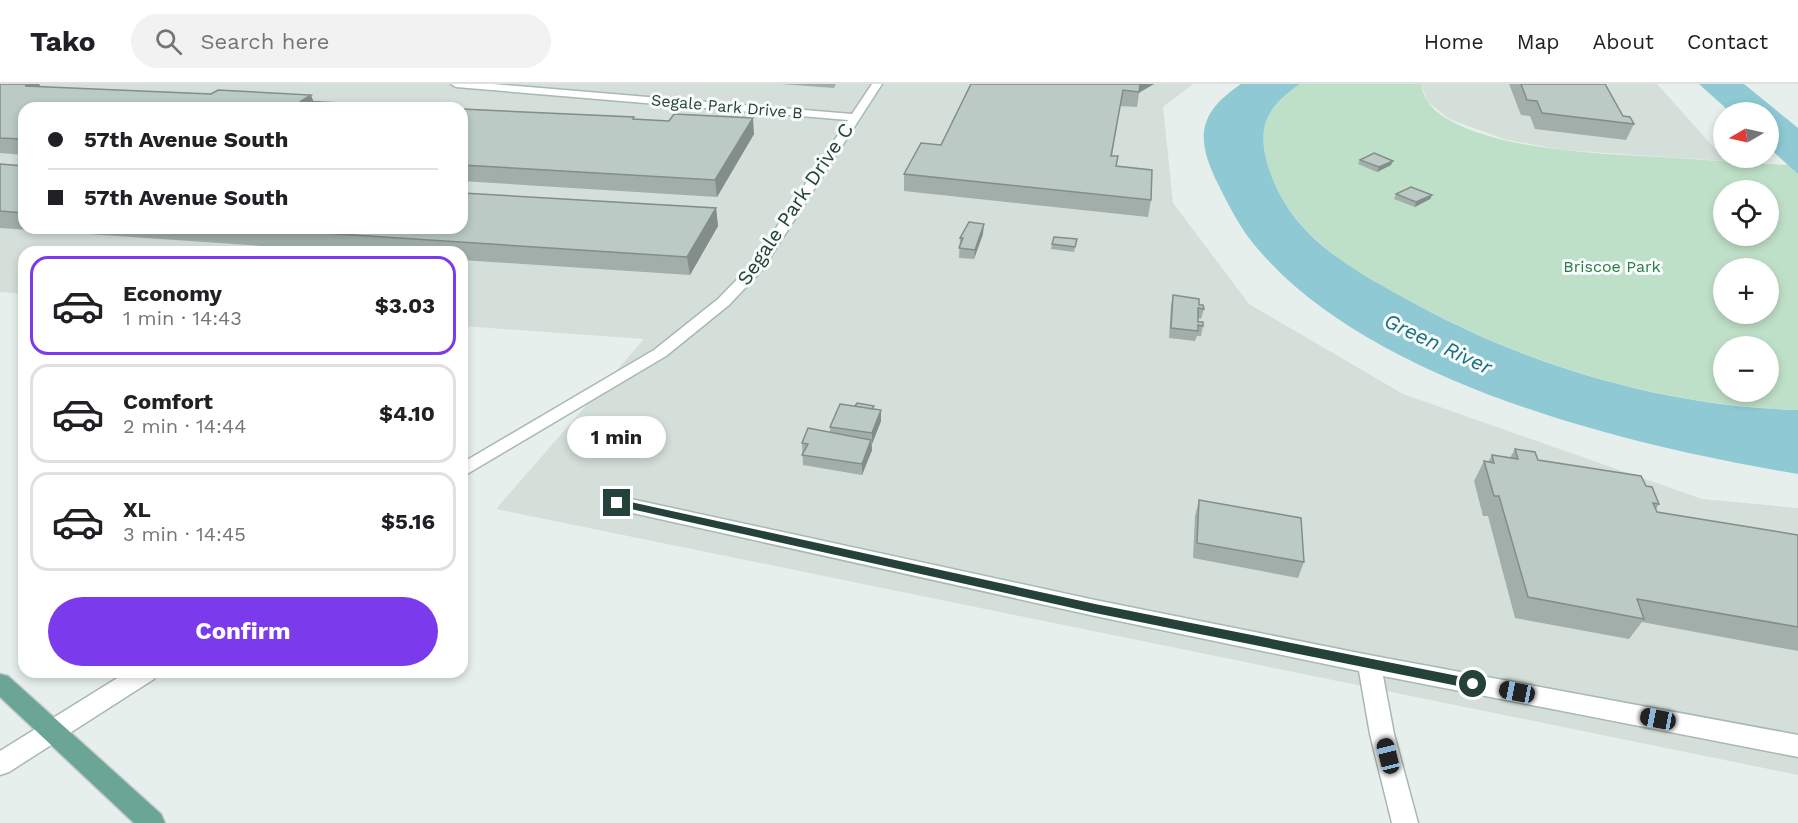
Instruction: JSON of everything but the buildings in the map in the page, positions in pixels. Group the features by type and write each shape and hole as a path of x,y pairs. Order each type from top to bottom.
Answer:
{"main road":[{"path":"0,683 152,823"}],"street":[{"name":"Segale Park Drive B","path":"456,84 854,117"},
{"name":"Segale Park Drive C","path":"468,467 660,353 689,333 735,293 757,267 877,84"},
{"path":"617,503 1095,608 1369,664 1798,746"},
{"path":"1369,664 1382,734 1405,823"},
{"path":"0,764 137,678"}],"shaded area":[{"path":"0,84 1193,84 1163,107 1173,203 1249,304 1403,394 1702,499 1798,508 1798,775 496,509 644,339 468,326 468,246 18,246 18,294 0,292"},
{"path":"1421,84 1657,84 1713,146 1713,160 1562,150 1504,139 1449,119 1428,102"}],"green space":[{"name":"Briscoe Park","path":"1300,84 1421,84 1426,99 1436,111 1457,124 1512,142 1544,148 1608,154 1713,160 1713,168 1779,168 1779,164 1789,165 1798,174 1798,410 1745,406 1693,400 1592,377 1493,341 1446,320 1359,272 1339,259 1305,229 1290,211 1278,191 1269,169 1263,142 1266,120 1279,102"}],"water":[{"name":"Green River","path":"1241,84 1300,84 1279,102 1266,120 1263,142 1265,155 1278,192 1290,211 1305,229 1339,258 1378,283 1445,320 1542,361 1642,390 1694,400 1746,407 1798,410 1798,474 1657,446 1580,425 1503,400 1429,370 1361,333 1301,291 1252,242 1218,184 1206,153 1204,140 1209,116 1216,105"},
{"path":"1699,84 1744,84 1766,102 1719,102"},
{"path":"1779,113 1798,128 1798,174 1779,157"}],"route":[{"path":"617,503 1095,608 1473,684"}]}
